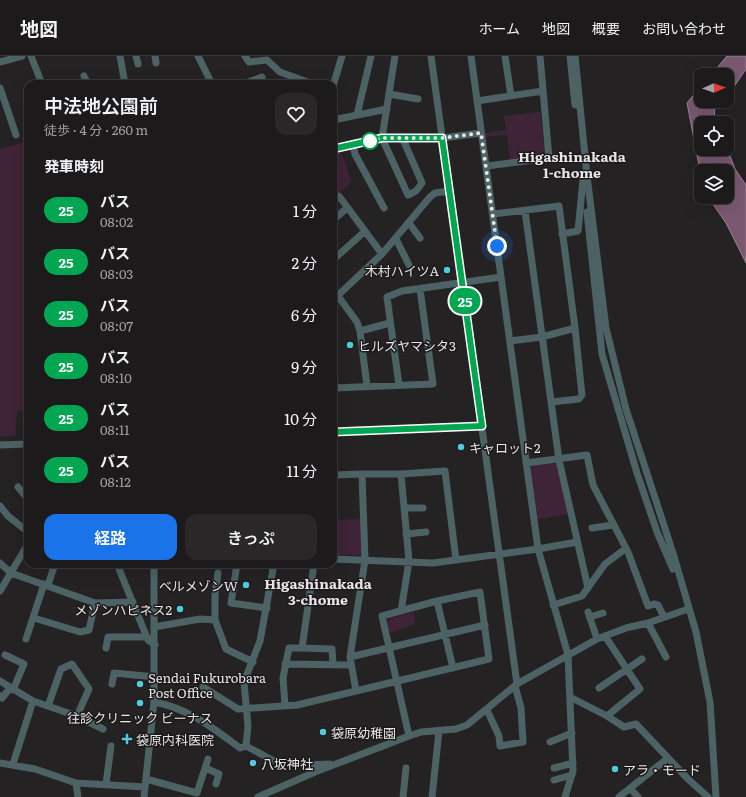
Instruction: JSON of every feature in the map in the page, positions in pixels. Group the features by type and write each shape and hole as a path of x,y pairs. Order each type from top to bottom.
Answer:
{"street":[{"path":"0,62 22,56"},
{"path":"31,56 40,80"},
{"path":"120,56 124,80"},
{"path":"198,56 210,80"},
{"path":"245,56 249,62 268,58 280,72 303,80"},
{"path":"357,115 371,56"},
{"path":"395,56 382,138 408,195 416,191 422,183 402,137"},
{"path":"431,56 516,685 521,708 523,742 500,746 499,736 487,710"},
{"path":"471,56 538,549 568,655 573,763 572,775 566,797"},
{"path":"505,56 511,96"},
{"path":"487,166 549,158 540,56"},
{"path":"570,56 578,135 584,168 587,176"},
{"path":"575,56 587,176 588,229 602,354 622,425 652,518 684,591 688,609 696,632 710,702 716,797"},
{"path":"334,80 340,57"},
{"path":"84,76 86,80"},
{"path":"0,88 3,108 16,135"},
{"path":"477,101 543,91"},
{"path":"389,94 418,99"},
{"path":"337,119 387,109"},
{"path":"337,148 382,138 442,138 481,133"},
{"path":"353,145 355,154 384,208"},
{"path":"562,234 578,231 583,179 587,176"},
{"path":"337,296 382,254 435,193 450,191"},
{"path":"337,196 339,196 364,232 382,254"},
{"path":"493,214 559,206 582,395 579,399 551,402"},
{"path":"337,217 347,208"},
{"path":"525,211 559,460 588,588"},
{"path":"409,223 420,238"},
{"path":"337,256 364,232"},
{"path":"396,239 409,265"},
{"path":"399,385 387,297 402,291 501,277"},
{"path":"337,388 433,384 420,289"},
{"path":"337,300 356,322 360,331 367,386"},
{"path":"360,331 390,323"},
{"path":"510,341 542,337 575,328"},
{"path":"337,432 482,426"},
{"path":"0,445 24,444"},
{"path":"526,463 559,460 587,455 593,485 625,549 628,552 648,606 654,604 658,605 664,618"},
{"path":"337,476 445,471 456,560"},
{"path":"356,691 350,661 365,560 362,474"},
{"path":"401,474 408,561 401,611"},
{"path":"18,487 24,494"},
{"path":"0,506 8,516 24,529"},
{"path":"404,508 423,508"},
{"path":"592,528 613,525"},
{"path":"406,534 426,532"},
{"path":"337,559 433,563 538,549 577,542"},
{"path":"553,604 582,596 605,564 625,549"},
{"path":"0,590 24,551"},
{"path":"0,564 11,573 97,603 133,602"},
{"path":"26,639 46,584 54,568"},
{"path":"119,568 147,637 155,644"},
{"path":"144,797 154,702 154,568"},
{"path":"236,568 231,603 266,608"},
{"path":"246,746 248,726 245,709 244,682 260,641 273,568"},
{"path":"302,648 313,568"},
{"path":"218,573 215,595 215,620 226,649 253,662"},
{"path":"203,687 238,709 297,704 397,682 489,659 480,592 437,601 382,616 389,649 397,682 410,736"},
{"path":"437,601 453,668"},
{"path":"34,618 80,632 89,630 97,603"},
{"path":"258,797 334,764 420,732 456,729 468,725 516,685 597,639 626,628 648,623 688,609"},
{"path":"597,639 589,614 603,613"},
{"path":"154,627 200,619 215,620"},
{"path":"648,623 666,657"},
{"path":"285,664 333,664 350,661 389,649 485,624"},
{"path":"106,648 108,636 147,637"},
{"path":"606,636 640,689 607,716"},
{"path":"285,705 283,678 289,648 332,649 333,664"},
{"path":"0,696 2,698 12,689 24,664 5,655"},
{"path":"599,688 628,670 642,659"},
{"path":"48,706 61,669 72,664 89,689 78,716"},
{"path":"112,684 114,673 155,677"},
{"path":"0,681 33,701 78,716 102,728"},
{"path":"570,697 607,716 624,727 636,724 708,797"},
{"path":"13,764 33,701"},
{"path":"154,702 170,705 195,716 240,748 246,746 272,760 304,765 334,764"},
{"path":"432,797 439,731"},
{"path":"550,742 572,733"},
{"path":"106,784 111,746"},
{"path":"620,797 668,758"},
{"path":"146,779 197,793 208,759"},
{"path":"554,768 573,763"},
{"path":"0,764 13,764 35,769 76,783 145,787"},
{"path":"205,768 219,774 216,784"},
{"path":"403,797 406,768"},
{"path":"554,780 572,775"},
{"path":"76,783 78,797"},
{"path":"630,788 638,797"}],"shaded area":[{"path":"727,56 746,56 746,69 734,87 734,68 717,68"},
{"path":"694,94 694,108 715,108 714,116 694,116 694,140 687,103"},
{"path":"540,112 545,152 543,156 510,160 507,135 486,137 485,133 506,130 504,116"},
{"path":"24,142 24,410 17,411 15,436 0,437 0,149"},
{"path":"341,152 352,182 340,192 337,192 337,153"},
{"path":"697,156 730,156 733,164 699,164"},
{"path":"734,166 746,185 746,263 726,223 713,204 734,204"},
{"path":"553,462 557,465 568,514 537,519 530,470 532,465"},
{"path":"361,519 362,555 337,555 337,520"},
{"path":"414,612 415,624 390,633 387,625 389,619"}],"bus line":[{"name":"25","path":"337,148 382,138 442,138 482,426 337,432"}],"place":[{"name":"木村ハイツA","path":"447,270"},
{"name":"ヒルズヤマシタ3","path":"350,345"},
{"name":"キャロット2","path":"461,447"},
{"name":"ベルメゾンW","path":"246,585"},
{"name":"メゾンハピネス2","path":"180,609"},
{"name":"Sendai Fukurobara Post Office","path":"140,684"},
{"name":"往診クリニック ビーナス","path":"140,703"},
{"name":"袋原幼稚園","path":"323,732"},
{"name":"袋原内科医院","path":"127,739"},
{"name":"八坂神社","path":"253,763"},
{"name":"アラ・モード","path":"615,769"}],"district":[{"name":"Higashinakada 1-chome","path":"572,164"},
{"name":"Higashinakada 3-chome","path":"318,592"}],"route":[{"path":"370,141 367,142 382,138 442,138 481,133 487,166 497,246"}]}
